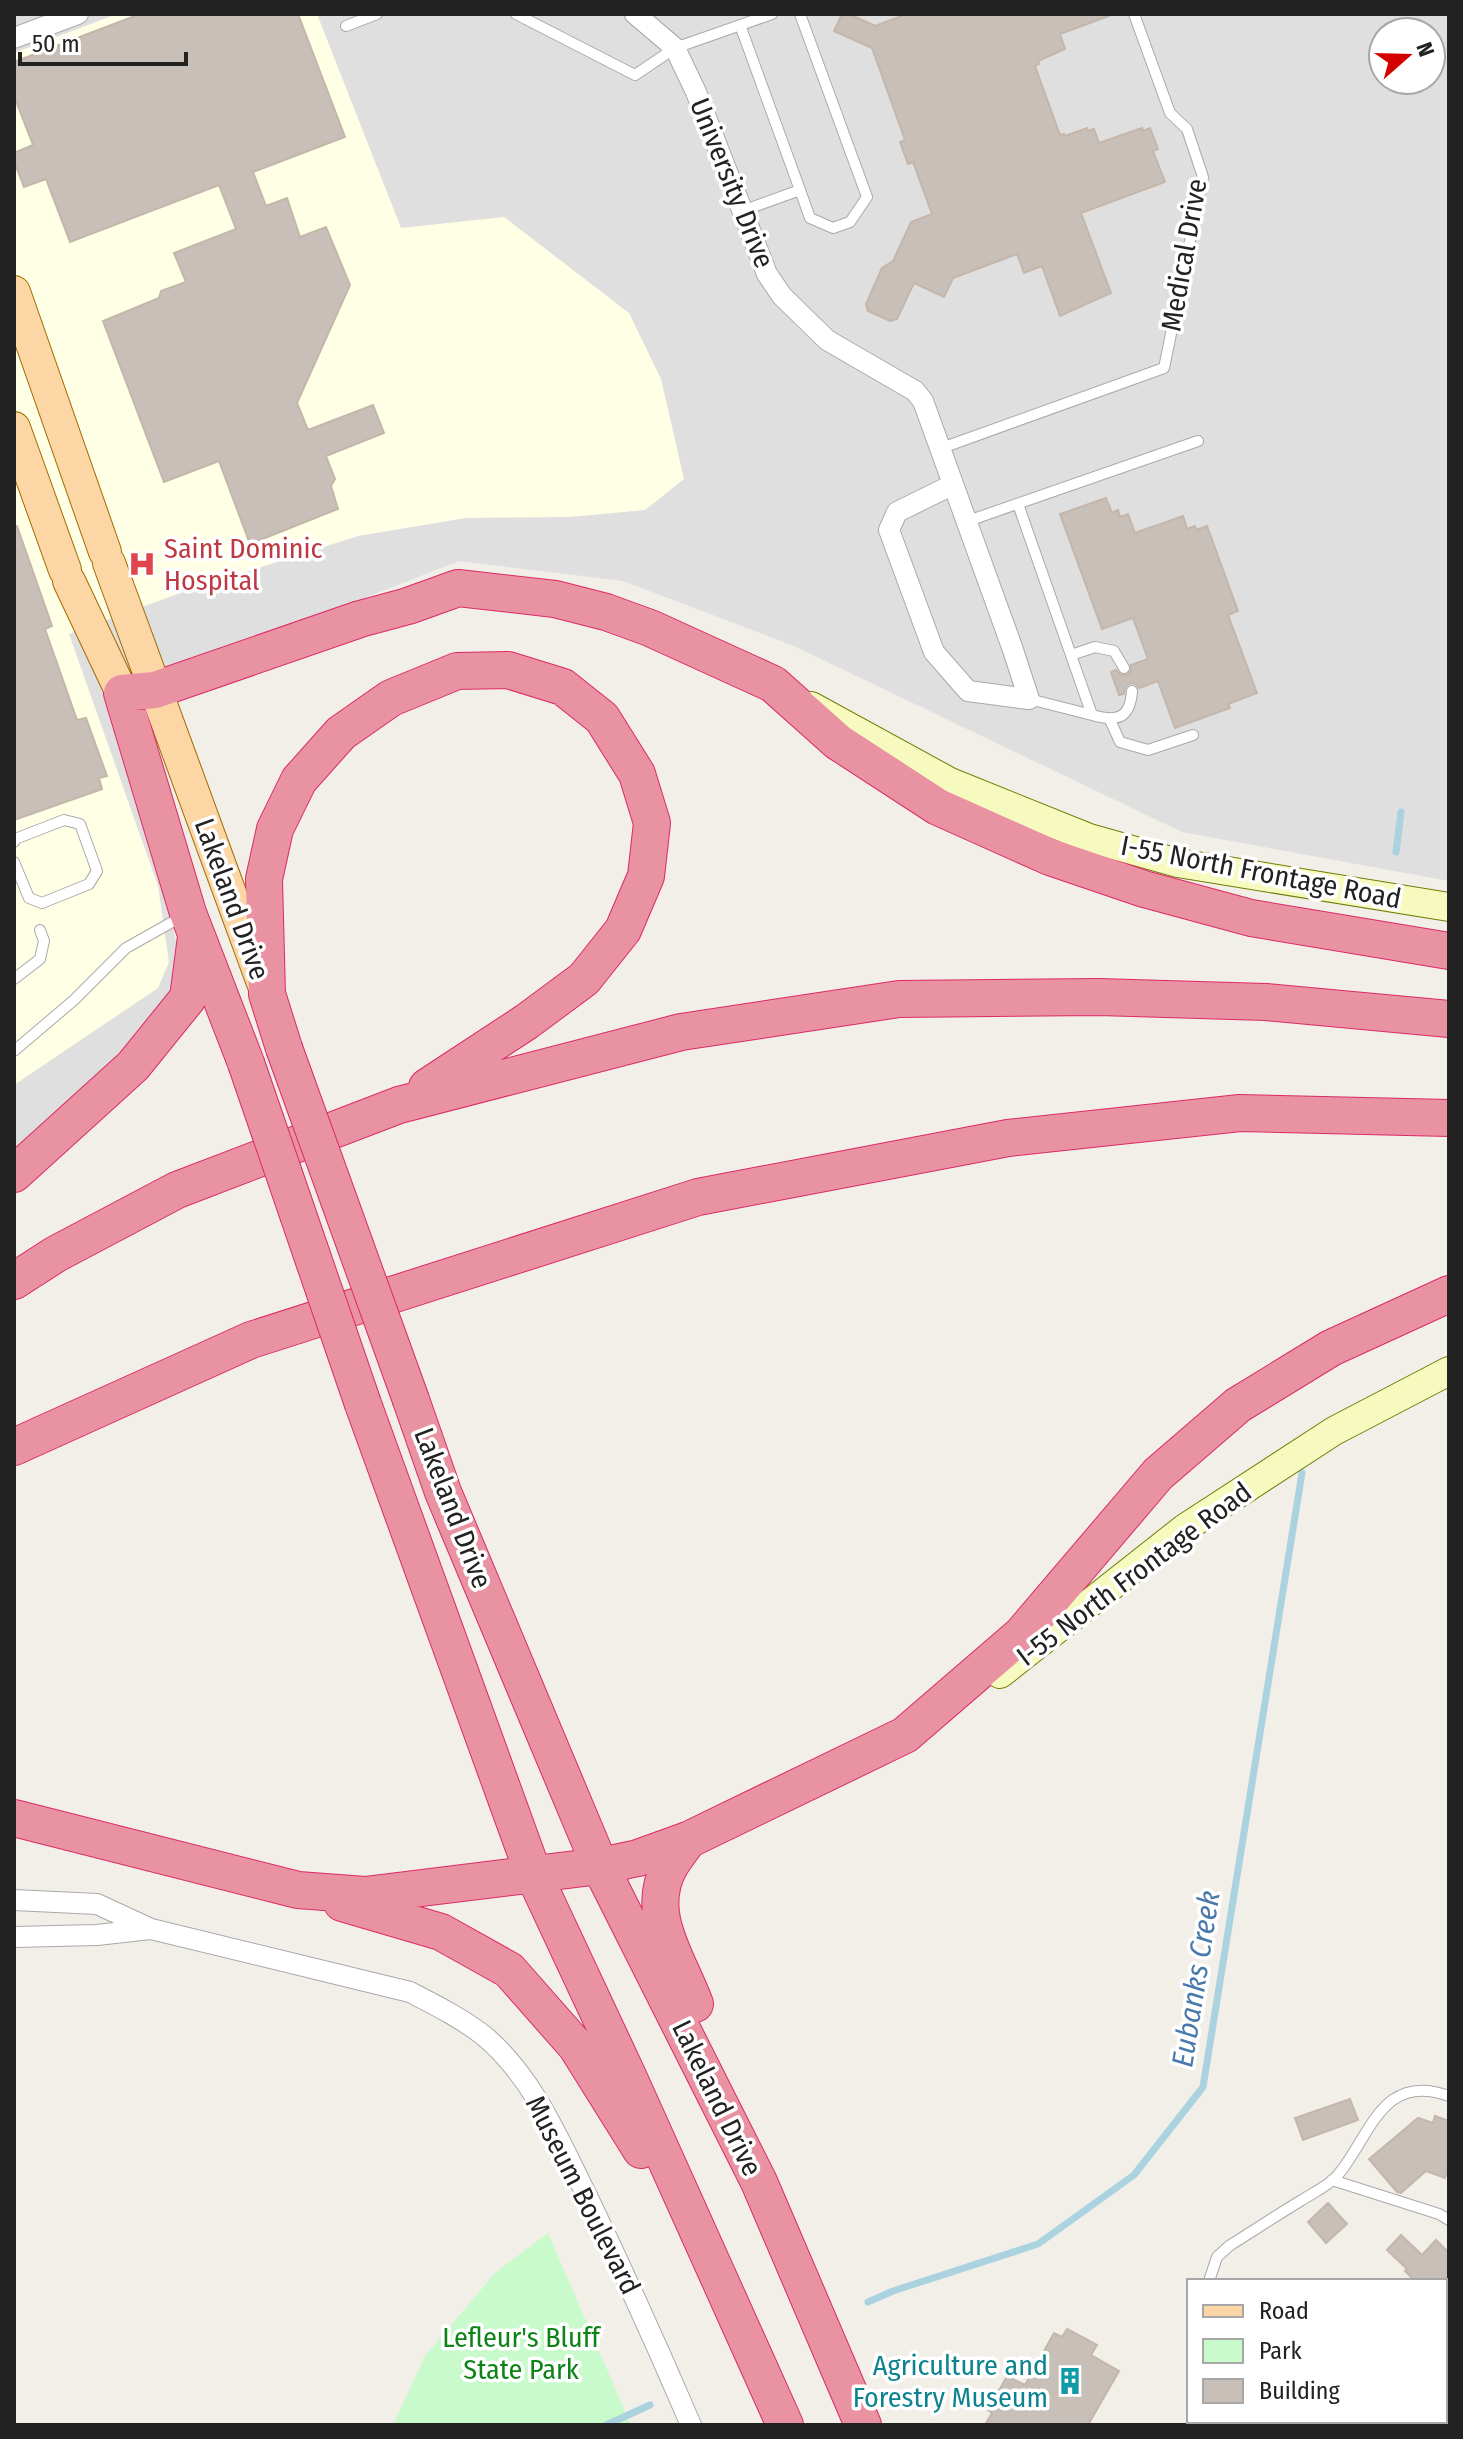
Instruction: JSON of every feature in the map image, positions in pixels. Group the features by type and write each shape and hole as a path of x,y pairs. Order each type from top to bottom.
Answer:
{"highway":[{"path":"138,691 458,588 555,599 606,612 650,628 773,684 838,742 938,807 1050,857 1144,889 1251,918 1449,951"},
{"path":"267,994 264,879 275,829 299,780 341,733 391,698 457,671 508,670 563,687 602,718 637,774 652,823 646,876 623,930 584,979 526,1022 399,1105"},
{"name":"Lakeland Drive","path":"138,691 192,922 246,1063 363,1404 533,1873 785,2425"},
{"path":"14,1174 133,1066 188,998 192,922"},
{"name":"Lakeland Drive","path":"267,994 443,1492 600,1866 759,2182 863,2425"},
{"path":"14,1281 56,1254 177,1190 399,1105 681,1032 899,999 1099,997 1266,1002 1449,1019"},
{"path":"14,1447 251,1340 698,1197 1008,1138 1240,1113 1449,1118"},
{"path":"298,1890 365,1895 600,1866 638,1858 688,1840 905,1735 1021,1635 1158,1474 1238,1405 1331,1348 1449,1294"},
{"path":"14,1818 298,1890 441,1932 509,1970 576,2046 705,2247"},
{"path":"688,1840 669,1868 661,1891 660,1918 742,2125 759,2182"}],"main road":[{"name":"Lakeland Drive","path":"14,292 107,557 138,691"},
{"name":"Lakeland Drive","path":"14,428 67,575 138,691 267,994"}],"street":[{"path":"14,38 34,22 78,14"},
{"name":"University Drive","path":"635,14 675,48 696,92 767,274 782,296 827,340 915,391 923,401 1029,699"},
{"path":"952,485 897,512 889,530 916,607 934,652 968,691 1029,699"},
{"name":"I-55 North Frontage Road","path":"773,684 950,782 1089,838 1178,863 1449,907"},
{"name":"I-55 North Frontage Road","path":"905,1735 1007,1670 1185,1528 1334,1431 1449,1371"},
{"name":"Museum Boulevard","path":"14,1900 97,1904 151,1929 410,1992 484,2036 524,2080 558,2138 641,2306 691,2425"},
{"name":"Museum Boulevard","path":"14,1937 97,1935 151,1929"}],"lane":[{"path":"346,26 377,14"},
{"path":"516,14 635,75 675,48 772,14"},
{"path":"740,25 810,218 833,228 850,222 867,197 800,14"},
{"name":"Medical Drive","path":"939,449 1164,368 1203,177 1187,129 1170,113 1134,14"},
{"path":"742,211 800,190"},
{"path":"965,522 1198,441"},
{"path":"1018,504 1092,715"},
{"path":"1071,655 1095,647 1114,651 1124,668"},
{"path":"1029,699 1110,720 1124,715 1131,704 1132,691"},
{"path":"1110,720 1120,742 1148,750 1193,735"},
{"path":"14,842 64,820 80,824 97,871 89,884 42,903 29,898 14,862"},
{"path":"14,1051 74,1000 126,948 192,922"},
{"path":"14,979 40,959 44,941 40,930"},
{"path":"1210,2279 1217,2257 1229,2246 1332,2180 1371,2121 1395,2099 1414,2091 1432,2090 1449,2096"},
{"path":"1332,2180 1439,2214 1449,2220"}],"shaded area":[{"path":"14,14 1449,14 1449,881 1182,832 794,646 623,581 459,561 122,693 188,998 14,1166"},
{"name":"Saint Dominic Hospital","path":"117,14 317,14 401,228 504,217 629,313 661,379 684,479 645,510 569,517 466,518 358,536 180,593 69,634 158,886 169,962 158,988 14,1085 14,53"}],"green space":[{"name":"Lefleur's Bluff State Park","path":"548,2233 631,2425 393,2425 425,2356 496,2272"}],"building":[{"path":"140,14 298,14 345,137 253,172 266,206 287,198 300,237 326,227 350,285 297,403 308,430 373,405 384,433 326,456 335,479 331,486 338,509 250,544 219,461 164,482 103,321 159,298 161,291 186,282 174,253 236,229 219,185 70,242 46,179 24,187 14,161 14,153 33,145 14,96 14,62"},
{"path":"842,14 875,26 907,14 1108,14 1060,34 1065,49 1038,61 1039,64 1035,66 1060,135 1094,129 1099,143 1150,128 1158,149 1153,151 1165,182 1081,213 1111,293 1060,316 1042,266 1024,273 1017,254 953,278 944,297 914,283 897,319 890,321 868,311 866,304 882,268 893,261 911,222 932,214 913,162 908,164 900,142 905,140 872,48 834,31"},
{"path":"1106,498 1112,513 1118,510 1120,517 1128,514 1135,533 1183,516 1187,529 1207,526 1238,611 1228,615 1257,693 1228,704 1230,708 1175,728 1158,681 1139,688 1130,683 1125,687 1124,694 1119,695 1111,672 1116,670 1121,675 1127,675 1131,665 1148,659 1133,618 1102,629 1060,514"},
{"path":"17,526 52,626 45,629 77,720 86,718 107,776 99,778 102,789 14,820 14,527"},
{"path":"1350,2099 1358,2120 1303,2140 1295,2118"},
{"path":"1435,2116 1449,2121 1449,2164 1445,2178 1426,2171 1401,2193 1397,2192 1369,2159 1418,2118 1433,2123"},
{"path":"1328,2203 1347,2224 1326,2243 1308,2222"},
{"path":"1401,2235 1422,2255 1436,2240 1449,2253 1449,2281 1413,2279 1387,2250"},
{"name":"Agriculture and Forestry Museum","path":"1067,2329 1097,2345 1091,2355 1119,2371 1088,2425 985,2425 992,2413 988,2410 1007,2376 1025,2385 1054,2333 1062,2337"}],"waterway":[{"name":"Eubanks Creek","path":"1396,852 1401,812"},
{"name":"Eubanks Creek","path":"868,2302 1038,2244 1134,2175 1203,2087 1302,1473"},
{"name":"Eubanks Creek","path":"606,2425 650,2405"}],"place":[{"name":"Saint Dominic Hospital","path":"142,564"},
{"name":"Agriculture and Forestry Museum","path":"1070,2381"}]}
